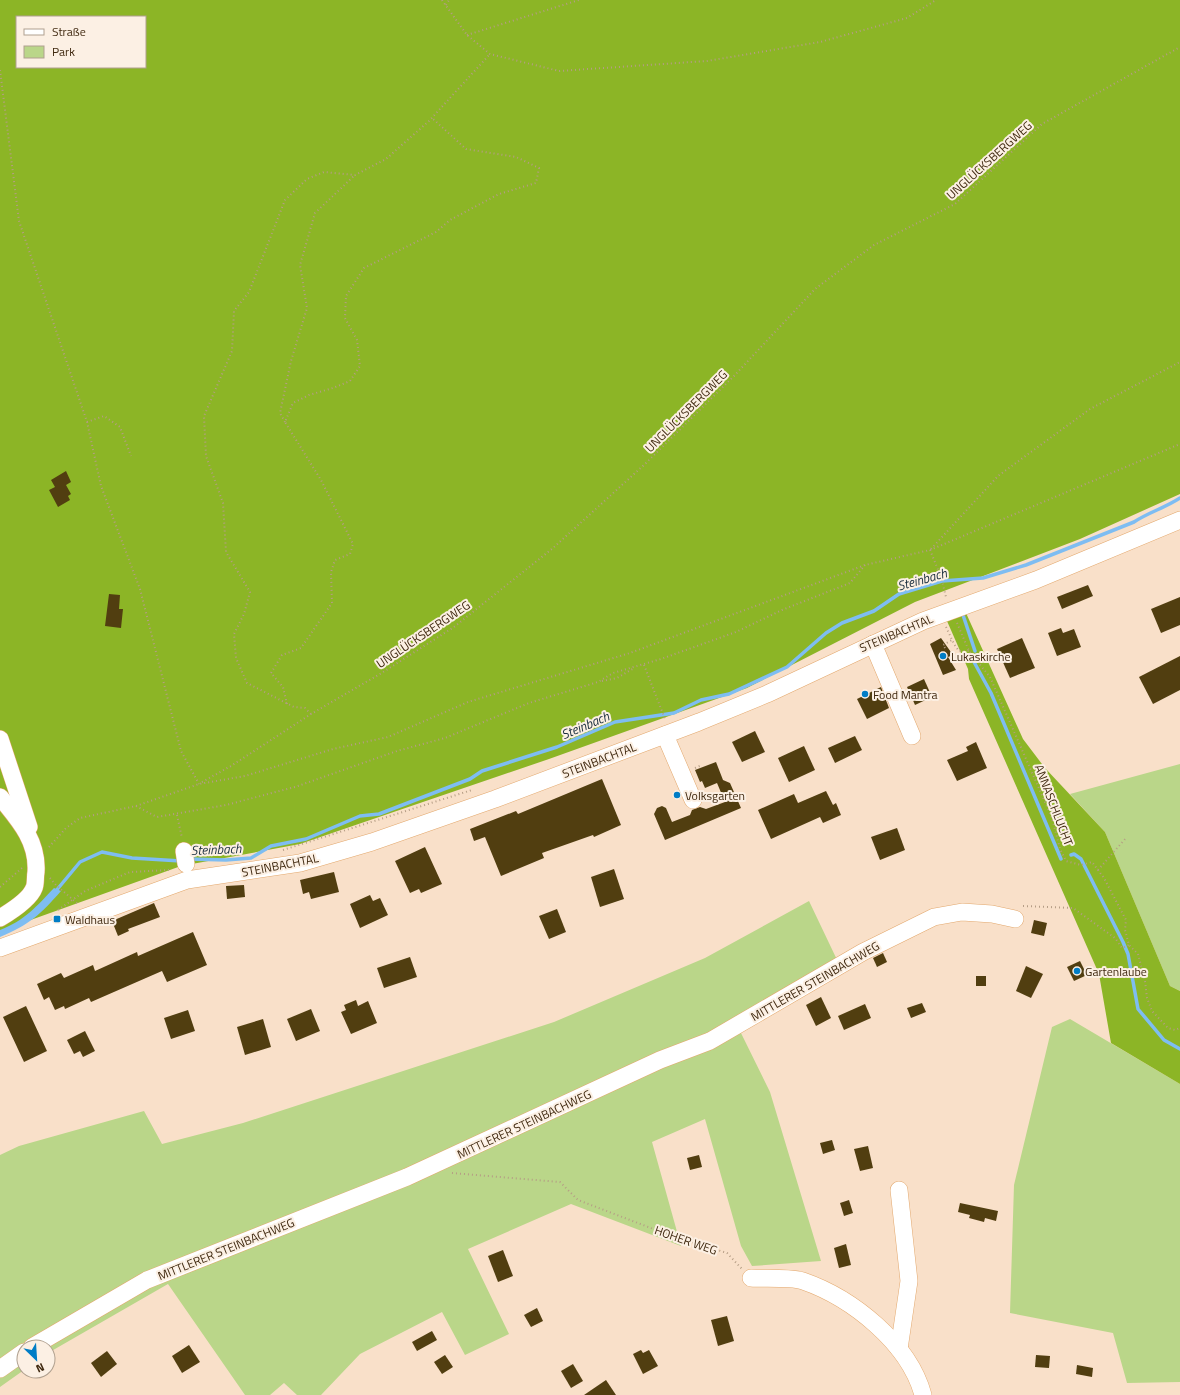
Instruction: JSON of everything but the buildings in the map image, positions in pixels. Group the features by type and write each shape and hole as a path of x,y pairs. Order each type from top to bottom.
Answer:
{"street":[{"name":"STEINBACHTAL","path":"0,948 187,880 300,864 372,842 495,799 665,735 767,694 923,621 949,605 1036,580 1180,520"},
{"path":"873,644 912,736"},
{"path":"665,735 693,800"},
{"path":"0,739 20,798 35,852 34,888 17,907 0,918"},
{"path":"0,797 18,819 35,852"},
{"name":"MITTLERER STEINBACHWEG","path":"46,1339 147,1280 424,1170 660,1060 710,1041 863,952 934,917 962,912 992,914 1016,913"},
{"path":"898,1190 909,1281 899,1349"},
{"path":"751,1278 802,1280 847,1302 899,1349 912,1367 923,1395"},
{"path":"0,1369 16,1358"}],"path":[{"path":"442,0 468,35 490,54 559,71 707,61 820,42 907,18 936,0"},
{"path":"446,5 449,0"},
{"path":"468,35 580,0"},
{"name":"UNGLÜCKSBERGWEG","path":"199,784 231,766 311,714 380,674 454,627 553,548 645,464 734,376 815,289 874,245 956,204 1042,124 1180,47"},
{"path":"287,704 283,687 271,673 282,655 301,648 332,602 331,572 335,560 350,554 354,544 320,480 280,413 291,361 307,308 300,265 315,213 355,175 386,159 432,118 490,54"},
{"path":"0,70 19,221 87,422 102,486 140,589 181,751 199,784"},
{"path":"285,422 293,403 309,395 350,381 360,366 357,340 344,318 346,296 364,268 436,232 450,220 499,194 536,183 539,168 516,157 466,149 432,118"},
{"path":"311,714 305,708 287,704 247,683 236,658 234,634 244,614 250,592 226,552 223,503 206,456 204,416 232,351 234,311 249,292 285,200 307,178 324,172 355,175"},
{"path":"930,550 998,476 1090,409 1180,362"},
{"path":"87,422 104,416 120,427 131,456"},
{"path":"0,887 26,864 35,852 54,842 66,828 80,818 136,806 199,784 244,776 333,749 388,737 468,702 630,653 865,565 930,550 1180,444"},
{"name":"ANNASCHLUCHT","path":"930,550 941,577 949,605 969,651 990,677 1052,818 1060,849 1066,861 1081,865 1092,862 1098,870 1126,920 1124,930 1129,945 1138,954 1145,981 1146,998 1152,1011 1168,1028 1175,1030 1180,1028"},
{"path":"600,681 613,673 644,664 736,632 782,610 850,583 865,565"},
{"path":"948,629 952,640 959,651 969,651"},
{"path":"945,648 943,645 952,640"},
{"path":"644,664 664,717"},
{"path":"136,806 157,817 177,815 226,806 295,787 397,751 444,738 551,695 600,681 617,678 636,666"},
{"path":"694,768 702,765"},
{"path":"280,850 473,790"},
{"path":"54,913 73,901 77,895 130,872 181,862 177,815"},
{"path":"1098,870 1126,838"},
{"path":"56,885 88,915"},
{"path":"1016,913 1032,905 1073,908 1115,938 1122,948 1129,945"},
{"name":"HOHER WEG","path":"447,1172 560,1182 578,1200 669,1235 727,1254 751,1278"}],"green space":[{"path":"0,0 1180,0 1180,494 1080,539 915,602 747,688 549,759 300,844 181,866 0,931"},
{"path":"966,613 1023,739 1045,768 1105,832 1170,986 1180,991 1180,1084 1111,1043 1099,974 969,679 968,669 947,621"},
{"path":"1180,764 1180,991 1170,986 1105,832 1070,794"},
{"path":"809,901 839,964 739,1029 770,1092 821,1261 752,1266 741,1246 705,1119 652,1142 681,1246 571,1204 468,1249 509,1334 465,1355 442,1312 360,1354 321,1395 297,1395 284,1383 270,1395 245,1395 168,1284 56,1348 56,1339 16,1339 16,1376 0,1387 0,1155 19,1146 144,1111 162,1144 243,1123 554,1022 705,958"},
{"path":"1070,1019 1180,1084 1180,1382 1127,1383 1113,1333 1010,1313 1014,1185 1052,1027"}],"water":[{"path":"54,888 61,891 41,912 19,928 0,937 0,930 23,918"}],"waterway":[{"name":"Steinbach","path":"189,859 226,860 251,858 271,846 306,839 360,816 379,814 470,779 482,771 557,747 615,722 674,713 701,700 729,694 787,667 826,633 842,623 874,611 899,594 942,581 983,578 1026,565 1134,522 1180,498"},
{"path":"962,612 975,651"},
{"path":"974,662 991,693 1061,859"},
{"name":"Steinbach","path":"55,892 80,862 102,852 132,858 181,861"},
{"path":"1071,855 1074,854 1081,859 1123,942 1128,954 1138,1009 1164,1040 1180,1049"}],"place":[{"name":"Lukaskirche","path":"943,656"},
{"name":"Food Mantra","path":"865,694"},
{"name":"Volksgarten","path":"677,795"},
{"name":"Waldhaus","path":"57,919"},
{"name":"Gartenlaube","path":"1077,971"}]}
